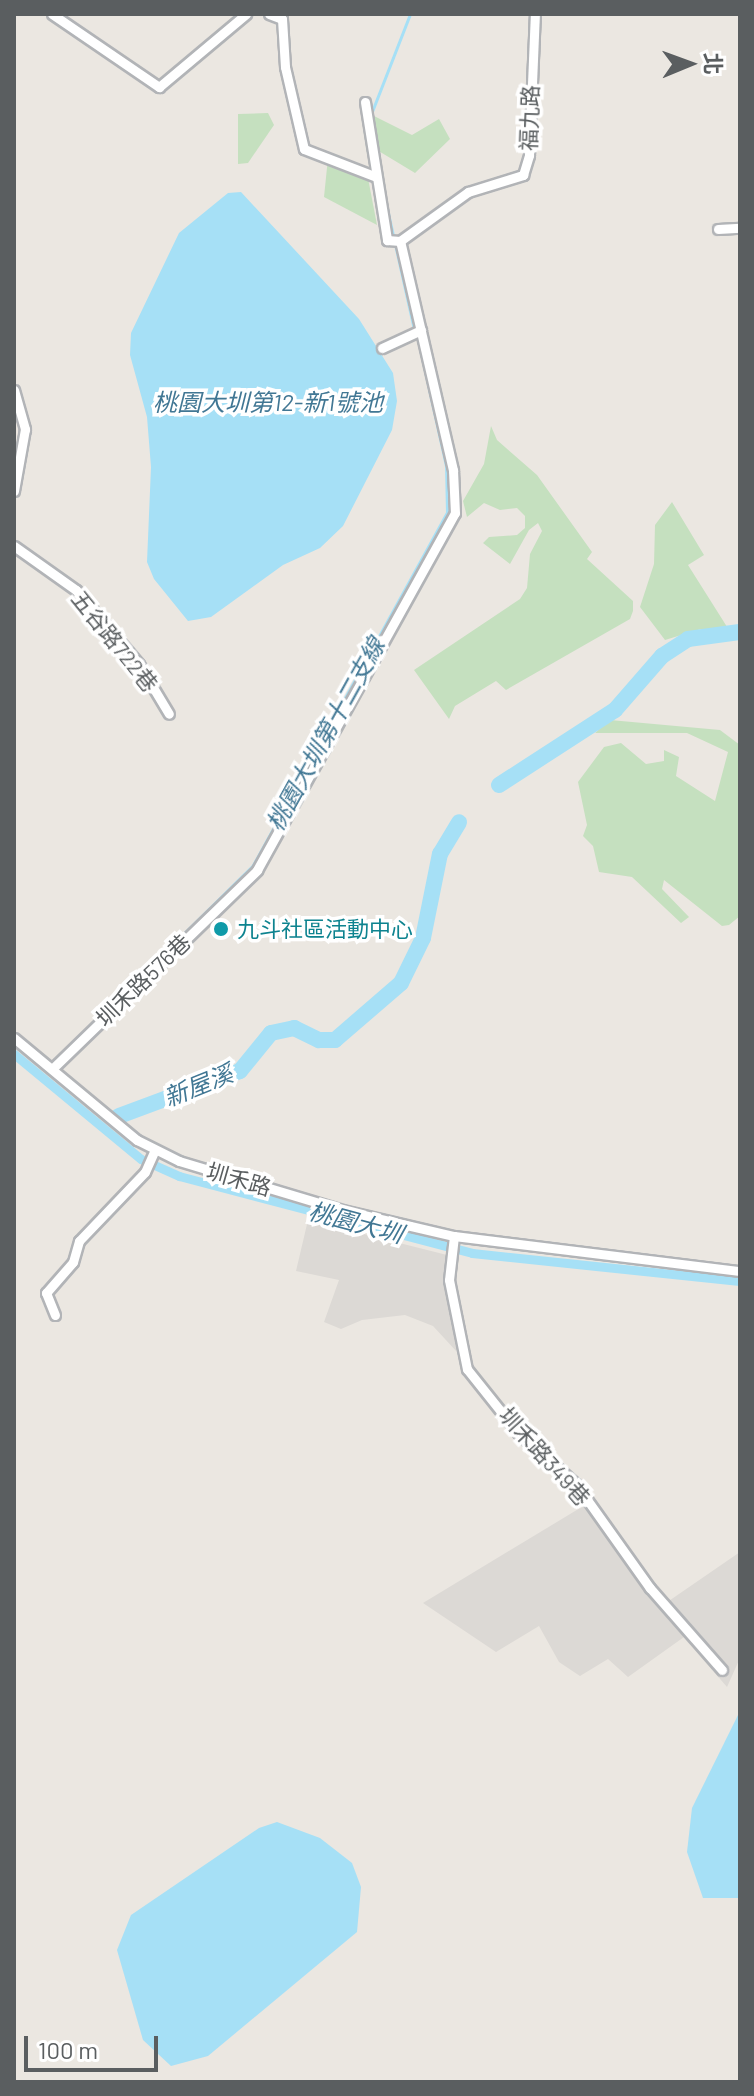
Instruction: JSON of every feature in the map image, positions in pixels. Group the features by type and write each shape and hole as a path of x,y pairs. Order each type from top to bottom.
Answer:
{"street":[{"path":"52,14 159,87 246,14"},
{"path":"269,14 282,19 300,143 308,151 374,176"},
{"name":"福九路","path":"400,241 468,192 523,175 529,155 535,14"},
{"path":"365,102 374,176 387,240 400,241"},
{"path":"718,229 740,228"},
{"name":"圳禾路576巷","path":"52,1069 257,870 440,543 458,493 400,241"},
{"path":"382,348 421,330"},
{"path":"14,390 25,429 14,491"},
{"name":"五谷路722巷","path":"14,546 76,590 139,664 169,714"},
{"name":"圳禾路","path":"14,1038 154,1154 342,1210 454,1238 740,1271"},
{"path":"55,1315 46,1293 73,1262 79,1241 148,1168 154,1154"},
{"name":"圳禾路349巷","path":"454,1238 450,1257 467,1369 518,1433 576,1484 650,1588 722,1670"}],"shaded area":[{"path":"308,1220 447,1255 447,1295 457,1352 433,1326 405,1315 362,1320 341,1329 324,1322 339,1280 296,1271"},
{"path":"585,1505 663,1605 740,1552 740,1658 727,1687 684,1637 628,1677 608,1659 580,1676 559,1662 539,1626 496,1652 423,1603"}],"green space":[{"path":"268,113 274,125 248,163 238,164 238,114"},
{"path":"374,116 412,135 439,119 450,139 415,173 377,150"},
{"path":"328,158 367,173 377,225 324,197"},
{"path":"491,426 497,440 537,475 592,552 587,559 633,601 633,611 630,619 506,690 496,681 455,706 449,719 414,670 520,599 527,588 530,554 542,531 538,523 529,530 510,564 483,543 489,537 517,535 525,528 525,516 517,508 500,510 484,503 467,517 463,501 484,464"},
{"path":"672,502 704,555 688,565 729,630 701,629 665,640 640,607 654,564 655,525"},
{"path":"610,720 720,730 740,745 740,916 729,925 722,926 664,880 662,889 689,917 681,923 632,877 599,872 593,846 583,836 587,825 578,782 604,747 621,743 646,764 664,761 664,750 679,757 676,776 715,801 728,752 687,733 595,733"}],"water":[{"name":"桃園大圳第12-新1號池","path":"241,192 359,319 393,373 397,401 392,430 343,526 320,548 283,565 211,617 188,621 154,579 147,562 151,467 147,417 130,355 131,333 179,233 228,193"},
{"path":"740,1711 740,1898 703,1898 687,1852 692,1808"},
{"path":"277,1822 320,1838 352,1863 361,1887 357,1932 208,2056 171,2066 143,2040 117,1950 131,1915 259,1828"}],"waterway":[{"name":"桃園大圳第十二支線","path":"371,114 410,14"},
{"name":"桃園大圳第十二支線","path":"386,204 414,329"},
{"name":"桃園大圳第十二支線","path":"92,1024 253,865 447,512 446,466 418,340"},
{"name":"新屋溪","path":"499,785 615,710 662,656 688,639 740,632"},
{"name":"新屋溪","path":"119,1116 240,1071 271,1033 294,1028 319,1040 335,1040 401,983 423,938 440,854 459,822"},
{"name":"桃園大圳","path":"14,1054 141,1159 179,1176 472,1253 740,1281"}],"place":[{"name":"九斗社區活動中心","path":"221,929"}]}
